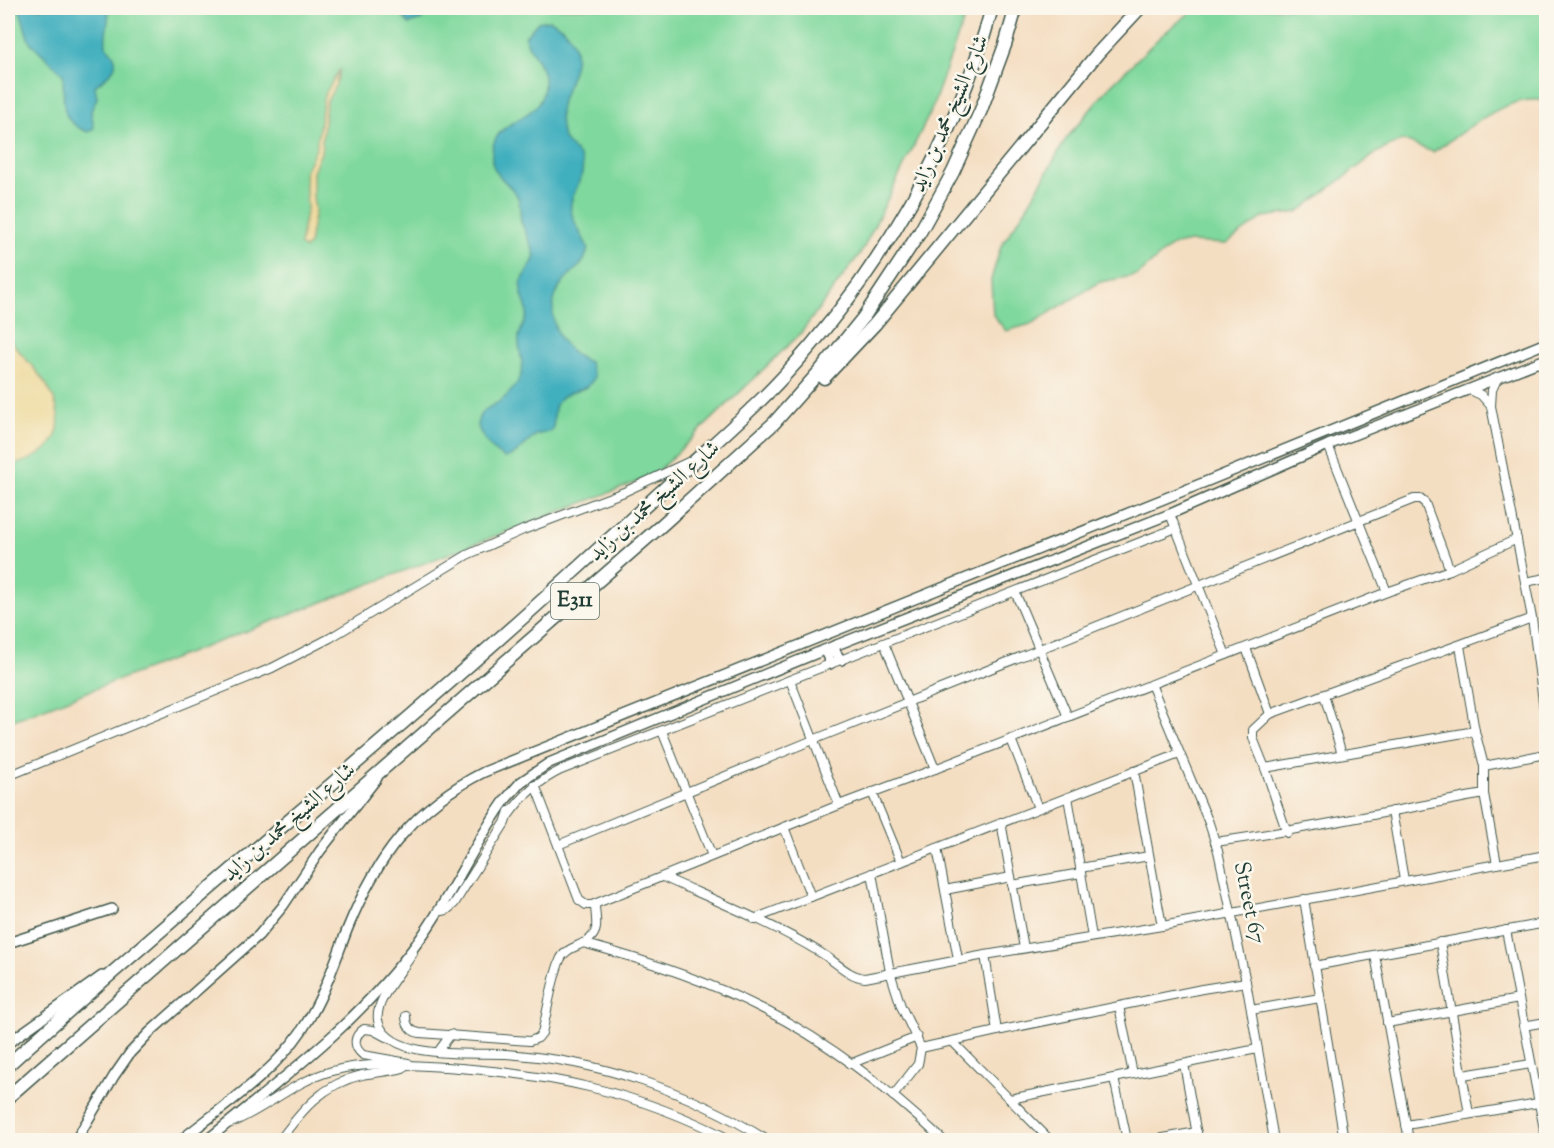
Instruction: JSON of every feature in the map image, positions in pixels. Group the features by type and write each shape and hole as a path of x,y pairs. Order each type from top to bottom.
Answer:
{"highway":[{"name":"شارع الشيخ محمد بن زايد","path":"8,1065 112,971 492,645 732,428 782,379 828,325 870,268 908,208 940,146 968,80 992,8"},
{"name":"شارع الشيخ محمد بن زايد","path":"8,1097 663,524 774,423 863,318 920,232 953,172 981,110 1016,8"},
{"path":"774,423 826,375 875,324 1098,53 1140,8"},
{"path":"8,1103 18,1089"}],"main road":[{"path":"181,1140 262,1074 293,1043 316,1006 357,906 379,865 408,827 443,795 463,783 484,772 1546,343"},
{"path":"207,1140 344,1024 374,994 420,939 506,798 530,775 559,758 829,648 1170,514 1328,445 1542,360"},
{"path":"829,648 841,660"},
{"path":"829,648 830,664"},
{"path":"76,1140 130,1053 150,1032 259,935 383,769"},
{"path":"8,943 112,909"},
{"path":"8,1043 85,987 112,971"}],"street":[{"path":"1542,360 1546,369"},
{"path":"1498,377 1492,390 1491,406 1532,618 1546,724"},
{"path":"1468,389 1481,395 1491,406"},
{"path":"1328,445 1387,592"},
{"path":"8,776 272,668 330,638 466,555 523,530 624,492 699,457"},
{"path":"558,845 1414,499 1420,499 1425,503 1450,570"},
{"path":"1170,514 1226,655"},
{"path":"437,912 447,910 454,903 520,800 535,785 561,770 1176,528"},
{"path":"535,785 579,900 586,905 595,904 872,792 1387,592 1450,570 1517,539"},
{"path":"1525,582 1546,578"},
{"path":"1015,591 1068,717"},
{"path":"1287,833 1266,768 1253,738 1253,730 1270,714 1532,618"},
{"path":"884,643 935,769"},
{"path":"1460,646 1475,731 1484,766 1484,794 1497,864"},
{"path":"1246,648 1270,714"},
{"path":"790,680 839,805"},
{"name":"Street 67","path":"1151,684 1215,842 1233,913 1274,1140"},
{"path":"1324,696 1342,754"},
{"path":"662,730 712,856"},
{"path":"1266,768 1475,731"},
{"path":"1011,739 1038,808"},
{"path":"754,919 1179,754"},
{"path":"1484,766 1546,754"},
{"path":"1134,771 1162,926"},
{"path":"872,792 901,862"},
{"path":"1215,842 1287,833 1484,794"},
{"path":"1068,797 1092,937"},
{"path":"506,798 508,816"},
{"path":"1392,811 1404,880"},
{"path":"1001,822 1024,948"},
{"path":"784,827 811,897"},
{"path":"937,848 958,959"},
{"path":"663,876 808,946 859,977 1162,926 1546,855"},
{"path":"945,890 1080,871 1149,856"},
{"path":"872,873 890,972 901,1006 921,1048 918,1064 893,1096"},
{"path":"1304,899 1344,1140"},
{"path":"406,1016 408,1026 417,1033 533,1041 540,1035 562,957 571,948 590,940 595,931 595,904"},
{"path":"1314,966 1546,923"},
{"path":"1506,930 1546,1140"},
{"path":"393,1040 380,1026 377,1017 378,1007 408,962 420,939"},
{"path":"1440,942 1469,1114"},
{"path":"584,943 670,970 745,1000 797,1028 893,1096 943,1140"},
{"path":"985,955 997,1031"},
{"path":"1375,955 1409,1140"},
{"path":"921,1048 1202,989 1246,982"},
{"path":"1251,1010 1320,998"},
{"path":"1387,1023 1519,999"},
{"path":"1119,1006 1133,1074"},
{"path":"1523,1026 1546,1022"},
{"path":"413,1065 400,1060 363,1055 358,1051 355,1042 359,1033 367,1029 373,1030 411,1048 438,1052 520,1055 581,1064 646,1083 704,1106 766,1140"},
{"path":"438,1052 451,1034"},
{"path":"850,1064 917,1037"},
{"path":"514,1040 520,1055"},
{"path":"952,1041 1050,1140"},
{"path":"1010,1099 1257,1049"},
{"path":"1185,1064 1198,1140"},
{"path":"1463,1075 1531,1064"},
{"path":"280,1140 309,1104 334,1085 354,1077 399,1070 413,1065"},
{"path":"224,1126 250,1114 295,1085 320,1074 360,1066 413,1065 511,1072 572,1082 657,1106 731,1140"},
{"path":"1114,1078 1127,1140"},
{"path":"1406,1125 1538,1103"},
{"path":"1157,1140 1197,1132"}],"green space":[{"path":"8,8 968,8 931,111 862,251 800,334 653,476 8,722"},
{"path":"1196,8 1546,8 1546,101 1516,102 1502,108 1433,152 1402,140 1378,152 1298,212 1264,217 1226,244 1190,242 1171,246 1138,275 1100,282 1031,324 1006,331 993,315 991,280 1001,246 1025,210 1066,139 1110,86 1162,35"}],"sand":[{"path":"340,69 336,84 326,103 321,152 313,172 315,210 309,244 305,249 300,245 307,207 305,171 316,149 324,96"},
{"path":"8,337 51,392 58,415 58,429 55,438 37,456 19,463 8,464"}],"water":[{"path":"16,8 108,8 106,46 112,52 115,63 110,73 95,86 97,98 91,111 94,128 88,132 78,128 67,116 63,74 29,41 20,11"},
{"path":"401,8 421,8 422,20 409,24 403,17"},
{"path":"549,20 565,30 575,50 573,70 560,108 560,119 563,137 582,162 582,175 572,199 571,211 588,248 584,261 561,285 553,308 554,319 562,340 578,357 589,362 594,376 589,385 560,399 555,411 552,431 536,435 515,454 505,458 483,438 478,423 481,414 505,397 520,378 522,362 519,337 527,314 521,284 535,256 521,221 518,197 493,166 493,145 499,134 537,105 543,94 543,73 525,37 538,22"}]}
